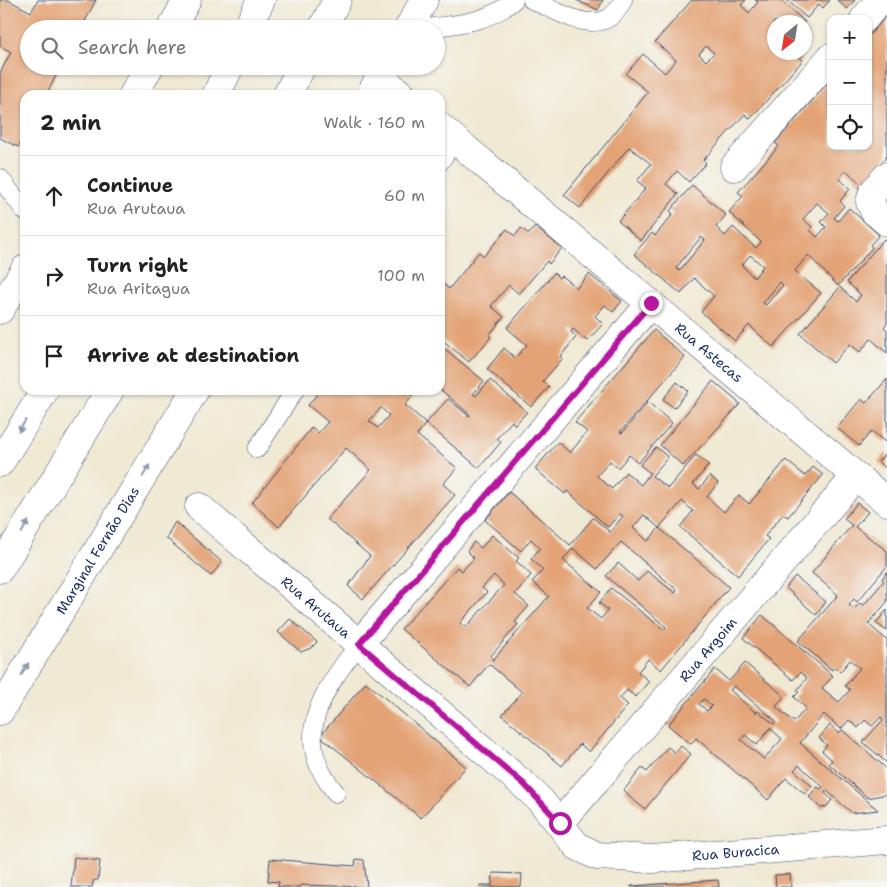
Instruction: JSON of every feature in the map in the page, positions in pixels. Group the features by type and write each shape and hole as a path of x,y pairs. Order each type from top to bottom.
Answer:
{"main road":[{"path":"176,20 187,0"},
{"path":"251,20 261,0"},
{"path":"327,20 337,0"},
{"path":"413,20 424,0"},
{"path":"867,15 880,0"},
{"path":"734,167 828,60"},
{"path":"137,90 145,75"},
{"path":"218,90 226,75"},
{"path":"290,90 297,75"},
{"path":"379,79 395,90"},
{"name":"Rua Astecas","path":"447,133 887,502"},
{"path":"887,176 873,192 870,202 874,211 887,222"},
{"path":"0,310 20,277"},
{"path":"359,644 651,303"},
{"path":"0,463 42,395"},
{"path":"0,569 107,395"},
{"name":"Marginal Fernão Dias","path":"0,711 192,395"},
{"name":"Rua Argoim","path":"560,823 856,476"},
{"name":"Rua Arutaua","path":"199,507 524,784 584,852"},
{"name":"Rua Buracica","path":"584,852 610,858 652,859 887,840"}],"lane":[{"path":"445,25 481,20 503,11 514,0"},
{"path":"532,0 582,22 595,23 609,18 623,0"},
{"path":"0,178 20,205"},
{"path":"258,449 292,395"},
{"path":"336,793 322,777 313,754 313,729 320,702 333,678 359,644"}],"building":[{"path":"0,0 8,0 31,12 38,0 96,0 86,20 20,20 20,75 56,75 49,90 20,90 20,144 18,147 0,138 0,73 11,52 0,46"},
{"path":"576,0 603,0 598,10"},
{"path":"692,0 746,0 741,5 749,13 758,2 755,0 780,0 797,15 767,15 767,60 803,60 750,119 745,114 703,160 706,163 689,182 677,171 666,184 678,194 641,241 618,221 646,188 637,181 651,164 629,147 580,208 564,195 648,92 626,74 643,54 665,73 676,60 655,42","holes":["706,46 714,53 706,61 699,54"]},
{"path":"787,0 830,0 823,8 819,4 810,15 804,15"},
{"path":"837,0 855,0 847,9"},
{"path":"887,15 887,156 862,185 846,170 839,178 850,189 840,201 844,206 834,218 838,221 849,208 879,235 870,245 872,248 838,286 808,255 795,271 821,293 773,347 749,325 735,341 701,312 714,296 694,278 681,294 634,254 652,233 655,236 673,214 670,211 692,185 726,215 716,227 725,236 733,227 756,248 761,242 729,212 743,196 738,192 779,146 775,143 827,84 827,150 872,150 872,32","holes":["817,203 829,213 821,222 826,227 817,237 810,230 812,227 803,219","701,237 705,240 679,271 676,268","750,255 763,266 754,278 742,265","780,282 783,285 766,305 763,303"]},
{"path":"535,227 562,248 549,264 547,261 519,294 509,285 491,306 504,317 489,335 491,337 469,362 445,342 445,285 449,289 479,252 484,256 507,229 515,236 521,228 529,234"},
{"path":"884,239 887,242 887,323 884,327 887,330 887,353 871,339 860,352 850,344 833,363 800,334 840,287 856,302 861,295 847,282"},
{"path":"554,273 577,288 589,274 622,301 613,312 605,305 595,316 603,324 587,341 573,329 571,332 576,337 561,356 563,358 543,381 549,387 531,407 487,369 504,348 515,358 527,345 507,328"},
{"path":"654,330 685,357 620,432 622,433 648,402 672,423 638,463 629,455 618,468 610,461 597,476 612,489 626,472 641,485 650,473 640,465 656,447 668,457 652,476 668,488 696,455 709,465 693,484 699,489 710,476 718,483 707,497 724,512 739,495 749,504 786,460 805,476 813,467 823,475 788,517 783,514 765,536 769,539 738,576 680,527 693,511 682,501 659,528 729,587 661,670 648,659 638,672 649,681 636,697 627,690 620,698 628,705 589,752 580,744 562,766 502,715 522,692 489,664 470,687 401,629 457,567 462,571 474,558 467,551 474,542 481,548 492,535 519,558 516,561 531,575 515,594 529,606 515,622 518,624 490,657 493,660 549,596 532,582 543,570 531,559 540,548 531,539 521,551 485,520 509,492 570,545 593,518 610,532 623,516 620,514 608,527 567,491 565,494 535,469 558,442 570,453 587,432 575,422","holes":["644,515 659,528 648,541 633,528","621,542 677,590 675,593 647,571 638,581 618,563 606,576 666,627 664,630 611,588 599,603 608,610 601,619 587,608 601,592 563,560 573,548 597,569","494,575 504,585 466,627 463,626 460,623 487,592 482,588"]},
{"path":"445,349 484,381 473,394 476,396 490,380 527,412 515,425 512,421 497,438 501,442 479,468 426,423 448,399 470,415 445,393"},
{"path":"887,379 887,440 885,442 872,431 859,446 837,428 861,399 866,403"},
{"path":"713,381 740,404 683,466 660,445"},
{"path":"677,382 688,391 674,408 663,399"},
{"path":"317,395 412,395 413,396 405,405 426,423 417,435 457,468 443,484 455,495 363,599 348,586 370,556 327,519 371,470 346,448 279,527 252,503 312,427 318,433 328,422 308,405","holes":["381,408 389,415 378,428 369,421"]},
{"path":"887,452 887,469 878,462"},
{"path":"857,503 868,512 855,527 887,551 887,566 857,602 854,599 849,605 854,609 860,603 863,606 884,581 882,579 887,572 887,602 868,624 887,640 887,763 863,742 883,720 881,717 872,726 865,720 858,728 849,720 841,729 824,714 800,743 878,810 852,813 826,790 825,793 832,800 826,807 821,808 809,797 817,787 821,789 823,787 799,765 794,770 812,786 805,794 786,778 768,800 696,738 691,744 668,725 715,669 729,681 745,663 784,696 776,707 794,722 806,708 794,697 807,678 800,672 793,680 743,638 762,615 833,676 822,688 839,702 850,690 845,686 860,668 850,660 840,672 835,667 832,670 798,641 838,595 812,573 852,525 844,519","holes":["734,686 776,721 774,724 758,711 756,713 730,690","704,699 712,706 707,711 699,704","770,728 782,739 764,759 741,740 745,735 757,745"]},
{"path":"175,522 222,562 211,576 166,538"},
{"path":"795,576 826,602 816,615 786,588"},
{"path":"887,610 887,631 876,623"},
{"path":"290,619 317,642 311,648 301,652 278,632"},
{"path":"366,682 466,767 421,818 320,736"},
{"path":"830,725 839,733 842,730 887,769 887,794 868,798 829,764 832,760 822,751 827,745 819,738"},
{"path":"681,746 691,754 645,809 628,796 624,790 642,768 647,772 668,747 675,753"},
{"path":"74,857 100,861 98,880 94,880 92,887 71,887"},
{"path":"270,859 355,866 356,859 364,860 367,887 300,885 300,887 278,887 279,882 268,881"},
{"path":"493,873 522,874 521,887 480,887 480,885 492,885"},
{"path":"790,874 791,887 776,887 775,875"},
{"path":"718,880 719,887 631,887 631,886"}],"route":[{"path":"560,823 524,784 359,644 651,303"}]}
